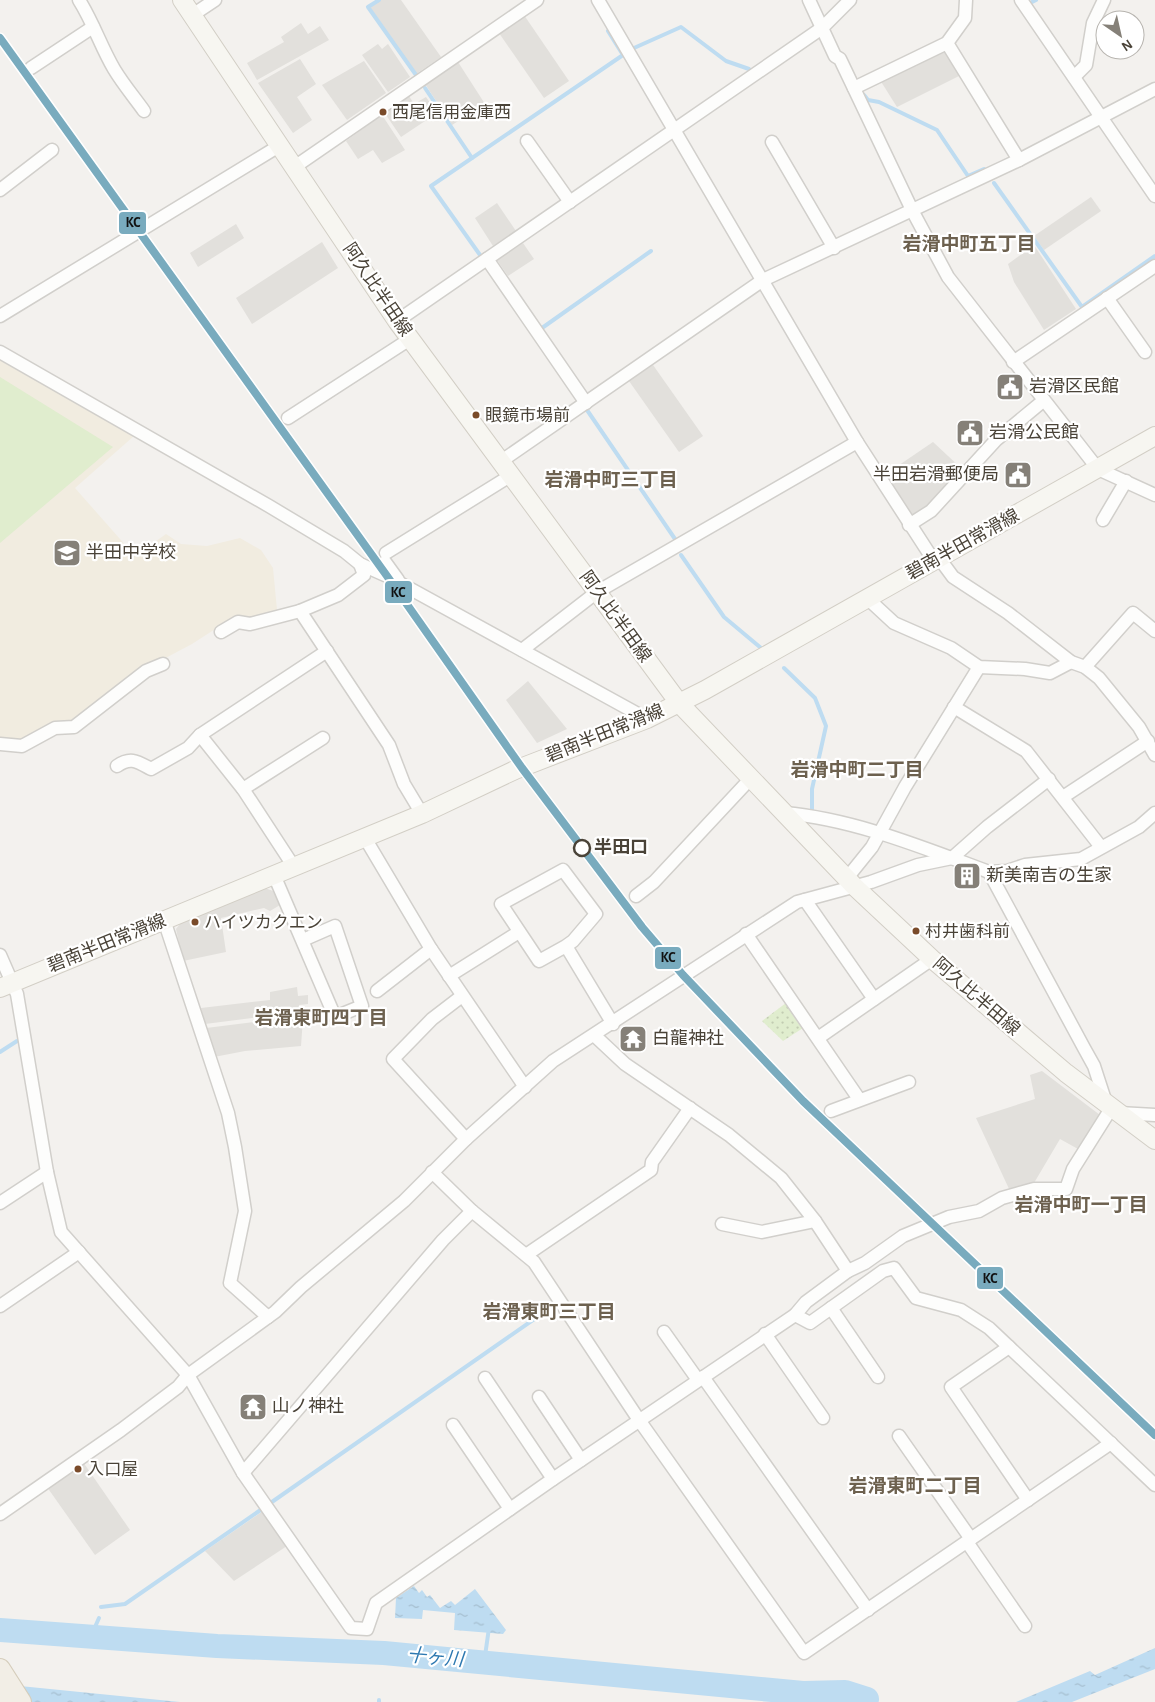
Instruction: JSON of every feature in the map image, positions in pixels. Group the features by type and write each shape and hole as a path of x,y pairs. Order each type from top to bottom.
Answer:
{"main road":[{"name":"阿久比半田線","path":"182,0 397,321 678,704 752,777 850,882 932,959 1032,1044 1155,1140"},
{"name":"碧南半田常滑線","path":"6,985 422,814 515,770 647,719 678,704 1155,436"},
{"path":"0,1669 21,1702"},
{"path":"0,1697 4,1702"}],"street":[{"path":"79,0 115,70 144,111"},
{"path":"191,16 215,0"},
{"path":"293,168 537,0"},
{"path":"598,0 857,442 910,526 936,560 954,578 1008,613 1071,662 1085,667 1099,678 1119,700 1148,741 1155,755"},
{"path":"809,0 835,56 840,59 913,212 948,278 1098,469 1155,496"},
{"path":"397,321 822,28 850,0"},
{"path":"854,88 947,43 965,18 966,0"},
{"path":"1020,0 1155,196"},
{"path":"1074,78 1086,65 1093,23 1104,0"},
{"path":"31,68 93,27"},
{"path":"947,43 1019,160"},
{"path":"500,462 763,280 913,212 1019,160 1155,89"},
{"path":"527,141 570,202"},
{"path":"772,142 834,248"},
{"path":"0,316 279,146"},
{"path":"0,190 52,150"},
{"path":"487,259 586,403"},
{"path":"1013,362 1155,266"},
{"path":"1107,298 1145,352"},
{"path":"288,418 410,339"},
{"path":"0,352 269,506 344,551 360,564 399,582 647,719"},
{"path":"910,526 931,511 996,440 1043,401"},
{"path":"522,650 597,592 857,442"},
{"path":"399,582 386,558 510,476"},
{"path":"1103,520 1126,481"},
{"path":"221,632 238,622 250,624 300,611 344,590 364,575 360,564"},
{"path":"867,598 894,622 951,648 979,667 1025,669 1050,674 1071,662"},
{"path":"300,611 389,745 404,784 422,814"},
{"path":"1085,667 1133,613 1155,631"},
{"path":"118,766 126,760 135,760 151,769 188,748 200,735 327,651"},
{"path":"0,744 22,746 56,728 74,727 146,671 163,664"},
{"path":"850,882 979,667"},
{"path":"954,706 1021,747 1034,758 1101,847"},
{"path":"200,735 243,789 294,867"},
{"path":"243,789 323,738"},
{"path":"1063,797 1148,741"},
{"path":"636,896 654,882 752,777"},
{"path":"0,1514 121,1430 178,1387 188,1375 268,1317 371,1227 404,1201 466,1139 553,1061 613,1024 746,934 797,902 850,882 952,858 987,826 1048,779"},
{"path":"784,813 811,816 879,834 989,872 1007,871 1025,865 1081,858 1139,827 1155,812"},
{"path":"365,838 431,949 524,1087"},
{"path":"564,870 596,914 573,941 566,946 539,961 501,904 564,870"},
{"path":"989,872 1090,1060 1112,1108"},
{"path":"274,875 335,1017 362,1006 335,926 303,940"},
{"path":"805,900 874,999"},
{"path":"164,920 228,1112 235,1147 245,1211 230,1283 268,1317"},
{"path":"449,976 519,932"},
{"path":"746,934 859,1099"},
{"path":"566,946 613,1024"},
{"path":"377,991 431,949"},
{"path":"0,955 6,985 17,994 48,1172 61,1232 188,1375 243,1473 351,1628 367,1629 376,1603 553,1479 795,1315 806,1302 848,1271 865,1263 903,1236 948,1217 979,1211 1002,1198 1034,1189 1066,1189 1073,1169 1112,1108"},
{"path":"818,1038 932,959"},
{"path":"462,996 432,1019 393,1059 466,1139"},
{"path":"594,1035 626,1064 743,1145 781,1178 816,1221 848,1271"},
{"path":"831,1111 909,1082"},
{"path":"526,1255 651,1170 652,1162 690,1108"},
{"path":"1112,1108 1155,1115"},
{"path":"0,1203 48,1172"},
{"path":"432,1172 472,1211 534,1262 639,1420 804,1653 1111,1443"},
{"path":"243,1473 349,1347 443,1240 472,1211"},
{"path":"722,1224 762,1232 816,1221"},
{"path":"0,1306 79,1252"},
{"path":"795,1315 810,1323 883,1271 894,1268 916,1298 961,1310 989,1328 1155,1485"},
{"path":"831,1308 878,1377"},
{"path":"664,1332 700,1378 868,1610"},
{"path":"765,1334 823,1418"},
{"path":"1009,1347 951,1387 1028,1500"},
{"path":"485,1378 553,1479"},
{"path":"539,1397 581,1460"},
{"path":"453,1425 510,1509"},
{"path":"900,1436 1024,1626"}],"shaded area":[{"path":"380,0 401,0 441,57 416,74 370,7"},
{"path":"524,15 569,81 544,98 499,33"},
{"path":"301,23 308,34 320,26 329,40 257,80 247,63 284,42 281,37"},
{"path":"378,44 382,49 388,44 410,77 388,92 362,55"},
{"path":"940,51 945,52 959,76 897,107 880,80"},
{"path":"300,59 316,84 297,97 312,120 293,133 258,83"},
{"path":"364,61 386,93 347,120 322,85"},
{"path":"458,62 485,104 452,125 425,84"},
{"path":"409,96 414,104 426,97 437,113 401,137 384,112"},
{"path":"382,115 405,150 382,163 373,150 358,159 346,141"},
{"path":"1091,197 1101,211 1044,250 1034,236"},
{"path":"497,203 516,231 493,246 475,218"},
{"path":"236,224 244,238 198,267 190,253"},
{"path":"322,242 338,268 252,324 236,298"},
{"path":"523,243 534,259 508,276 497,260"},
{"path":"1034,245 1076,309 1044,330 1014,282 1008,264"},
{"name":"半田中学校","path":"0,360 134,436 75,488 135,556 166,534 181,544 207,546 240,538 261,550 273,568 277,610 252,617 237,615 192,644 158,662 75,721 17,742 0,739"},
{"path":"653,365 703,436 679,452 629,381"},
{"path":"933,442 962,469 917,518 909,517 883,476"},
{"path":"528,681 567,729 537,743 506,700"},
{"path":"265,888 273,891 280,905 270,911 264,908 221,918 226,952 183,961 176,929 180,924"},
{"path":"297,987 298,996 308,995 308,1004 299,1005 299,1012 205,1024 201,1008 270,1000 270,992"},
{"path":"301,1016 303,1018 301,1046 245,1051 214,1057 206,1028"},
{"path":"1042,1071 1100,1115 1078,1149 1060,1139 1034,1183 1010,1191 976,1118 1035,1099 1030,1075"},
{"path":"83,1462 130,1530 95,1555 47,1487"},
{"path":"263,1511 287,1546 234,1581 205,1551"}],"green space":[{"path":"0,377 113,447 0,543"},
{"path":"786,1003 803,1028 783,1041 762,1021"}],"water":[{"path":"414,1586 419,1593 422,1590 427,1597 430,1595 440,1608 451,1601 455,1605 475,1589 506,1630 503,1634 454,1630 455,1613 423,1610 422,1619 395,1618 396,1598"},
{"path":"1155,1648 1155,1669 1072,1702 1016,1702 1090,1671 1095,1675"},
{"path":"0,1684 180,1702 0,1702"}],"waterway":[{"path":"379,0 368,7 416,75"},
{"path":"1032,2 1036,0"},
{"path":"634,48 681,27 726,61 749,69"},
{"path":"480,255 431,186 623,55 608,31"},
{"path":"425,88 472,158"},
{"path":"864,95 868,100 879,102 937,130 968,176 984,169"},
{"path":"994,183 1082,307 1155,256"},
{"path":"542,328 651,251"},
{"path":"587,410 675,539"},
{"path":"681,555 724,617 761,648"},
{"path":"784,668 815,698 826,726 812,789 812,811"},
{"path":"0,1052 17,1041"},
{"path":"269,1504 553,1306"},
{"path":"101,1607 125,1604 262,1509"},
{"path":"91,1636 99,1618"},
{"path":"484,1663 489,1628"},
{"name":"十ヶ川","path":"0,1630 217,1646 384,1653 803,1693 845,1692 867,1699"}],"transit line":[{"name":"KC","path":"0,38 387,576 522,768 642,927 683,975 803,1101 1155,1435"}],"place":[{"name":"西尾信用金庫西","path":"383,112"},
{"name":"岩滑区民館","path":"1010,387"},
{"name":"眼鏡市場前","path":"476,415"},
{"name":"岩滑公民館","path":"970,433"},
{"name":"半田岩滑郵便局","path":"1018,475"},
{"name":"半田中学校","path":"67,553"},
{"name":"半田口","path":"582,848"},
{"name":"新美南吉の生家","path":"967,876"},
{"name":"ハイツカクエン","path":"195,922"},
{"name":"村井歯科前","path":"916,931"},
{"name":"白龍神社","path":"633,1039"},
{"name":"山ノ神社","path":"253,1407"},
{"name":"入口屋","path":"78,1469"}],"district":[{"name":"岩滑中町五丁目","path":"969,244"},
{"name":"岩滑中町三丁目","path":"611,480"},
{"name":"岩滑中町二丁目","path":"857,770"},
{"name":"岩滑東町四丁目","path":"321,1018"},
{"name":"岩滑中町一丁目","path":"1081,1205"},
{"name":"岩滑東町三丁目","path":"549,1312"},
{"name":"岩滑東町二丁目","path":"915,1486"}]}
